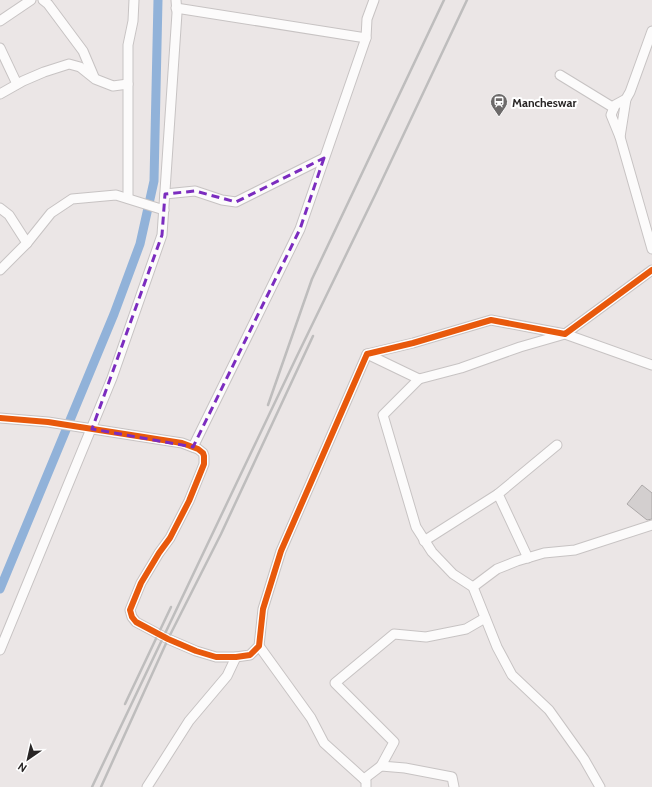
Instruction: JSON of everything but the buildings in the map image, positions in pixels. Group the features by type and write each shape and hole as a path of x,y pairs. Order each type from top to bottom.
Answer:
{"street":[{"path":"0,21 31,0"},
{"path":"43,0 48,4 83,51 95,79"},
{"path":"129,199 128,45 133,21 134,0"},
{"path":"193,447 300,229 366,38 367,19 374,0"},
{"path":"0,650 112,378 162,235 176,4 366,38"},
{"path":"620,137 626,99 630,92 652,31"},
{"path":"0,48 17,84"},
{"path":"0,94 17,84 44,72 69,64 80,67 95,79 113,86 128,84"},
{"path":"560,75 614,108"},
{"path":"626,99 615,105 611,115 620,137 652,249"},
{"path":"165,194 195,191 222,200 236,202 324,158"},
{"path":"0,270 27,243 51,213 72,199 116,194 164,210"},
{"path":"0,208 9,215 27,243"},
{"path":"600,787 584,758 549,710 512,675 497,647 474,587 453,574 424,541 416,527 383,415 419,379 461,368 565,334 652,270"},
{"path":"367,354 413,343 491,320 565,334 652,365"},
{"path":"0,418 48,422 100,429 182,443 198,449 204,456 204,464 199,476 178,524 140,583 130,610 132,617 136,622 168,639 196,651 216,657 250,655 259,646 263,608 281,552 367,354"},
{"path":"367,354 419,379"},
{"path":"424,541 498,494 557,445"},
{"path":"498,494 528,558"},
{"path":"474,587 497,569 528,558 544,553 575,550 652,525"},
{"path":"259,646 311,718 324,743 365,783 381,766 394,742 335,683 394,634 426,637 466,629 485,618"},
{"path":"147,787 189,721 227,676 236,657"},
{"path":"381,766 405,768 452,777 454,787"}],"highlighted area":[{"path":"324,158 300,229 193,447 92,429 162,235 165,194 195,191 236,202"}],"waterway":[{"path":"0,589 114,314 140,244 154,181 158,0"}],"railway":[{"path":"268,405 312,279 444,0"},
{"path":"92,787 467,0"},
{"path":"101,787 168,639 221,534 313,336"},
{"path":"125,704 171,607"}],"cycle path":[{"path":"0,418 48,422 182,443 198,449 203,453 204,464 189,501 170,538 141,583 130,610 132,617 136,622 168,639 196,651 216,657 250,655 259,646 263,609 281,551 367,354 413,343 491,320 565,334 652,270"}],"place":[{"name":"Mancheswar","path":"499,117"}]}
